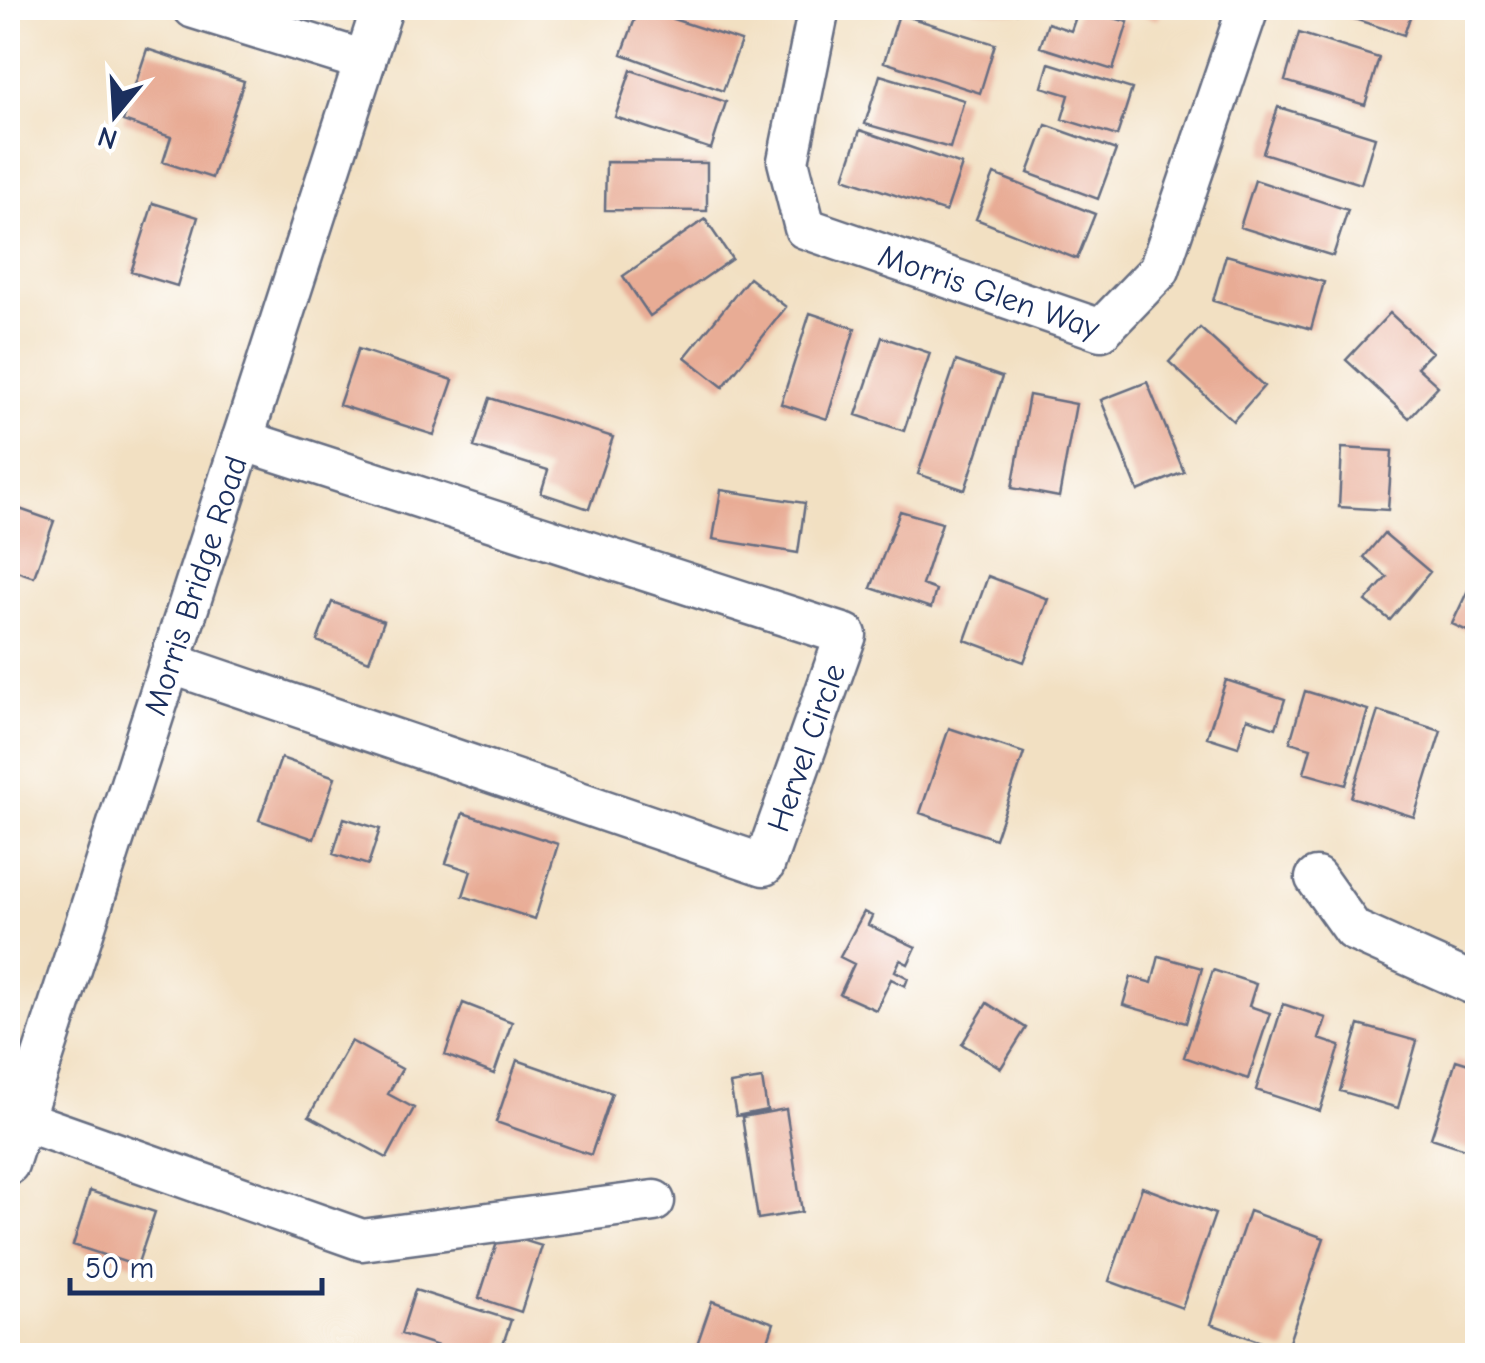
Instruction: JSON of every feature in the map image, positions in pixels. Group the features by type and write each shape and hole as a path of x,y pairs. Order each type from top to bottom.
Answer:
{"street":[{"path":"194,8 365,61"},
{"name":"Morris Bridge Road","path":"8,1164 382,8"},
{"name":"Morris Glen Way","path":"819,8 788,161 806,228 1101,330 1159,270 1248,8"},
{"name":"Hervel Circle","path":"170,663 764,865 846,635 242,440"},
{"path":"1316,878 1353,930 1478,986"},
{"path":"22,1120 362,1240 654,1201"}],"building":[{"path":"639,8 741,41 723,91 622,54"},
{"path":"1017,8 1017,13 974,10"},
{"path":"1079,8 1128,22 1113,70 1040,47 1048,23 1071,31"},
{"path":"1119,8 1162,8 1158,20"},
{"path":"1320,8 1413,8 1404,35"},
{"path":"899,14 995,44 980,93 884,62"},
{"path":"1299,33 1379,58 1365,105 1285,81"},
{"path":"147,49 244,81 212,178 163,162 171,137 123,121"},
{"path":"1049,63 1132,89 1117,136 1062,119 1069,95 1042,87"},
{"path":"631,70 726,102 711,149 615,117"},
{"path":"880,75 964,100 950,148 865,124"},
{"path":"1278,107 1375,137 1361,184 1263,153"},
{"path":"1046,125 1116,150 1098,199 1028,173"},
{"path":"860,130 962,165 946,212 844,178"},
{"path":"606,162 707,163 707,211 605,210"},
{"path":"994,174 1095,214 1077,259 976,219"},
{"path":"1255,180 1348,210 1333,256 1240,227"},
{"path":"153,203 198,217 177,286 131,272"},
{"path":"705,219 732,259 650,316 623,276"},
{"path":"1226,255 1324,282 1311,329 1213,301"},
{"path":"1473,263 1478,263 1478,331 1469,330"},
{"path":"749,278 786,307 723,387 685,357"},
{"path":"810,313 855,328 827,419 781,404"},
{"path":"1390,313 1432,352 1417,367 1438,386 1409,418 1346,360"},
{"path":"1200,328 1264,386 1233,421 1169,362"},
{"path":"882,337 930,353 904,431 856,415"},
{"path":"358,349 453,380 434,435 339,405"},
{"path":"956,361 1002,377 965,490 918,474"},
{"path":"1147,382 1184,472 1138,491 1101,400"},
{"path":"1029,395 1076,404 1059,497 1012,488"},
{"path":"490,398 613,437 589,509 541,493 548,470 474,447"},
{"path":"1342,448 1392,451 1388,510 1339,507"},
{"path":"721,490 805,503 798,553 713,539"},
{"path":"8,505 54,521 34,577 8,568"},
{"path":"900,511 942,523 922,585 936,590 931,608 871,588"},
{"path":"1384,533 1430,572 1390,620 1366,601 1387,577 1364,557"},
{"path":"988,576 1048,599 1024,662 965,640"},
{"path":"1468,590 1478,595 1478,636 1452,624"},
{"path":"332,602 384,621 369,661 317,641"},
{"path":"1226,680 1285,699 1276,728 1247,718 1238,747 1207,737"},
{"path":"1305,691 1368,710 1346,785 1304,773 1311,748 1290,742"},
{"path":"1378,711 1441,731 1414,817 1351,797"},
{"path":"949,728 1024,753 995,839 920,813"},
{"path":"281,758 335,777 314,839 259,820"},
{"path":"463,813 558,844 535,919 463,896 471,871 446,863"},
{"path":"344,818 380,829 368,865 333,854"},
{"path":"864,912 872,916 868,925 916,947 908,964 900,960 895,971 908,978 905,986 891,979 876,1010 840,994 854,964 840,957"},
{"path":"1159,956 1202,968 1186,1023 1123,1005 1131,977 1152,983"},
{"path":"1213,970 1256,984 1249,1006 1270,1013 1248,1079 1184,1057"},
{"path":"463,1003 512,1022 494,1074 445,1055"},
{"path":"987,1003 1026,1028 1001,1068 962,1044"},
{"path":"1283,1004 1326,1018 1319,1039 1340,1046 1320,1111 1256,1090"},
{"path":"1359,1025 1417,1041 1398,1108 1340,1091"},
{"path":"351,1041 402,1069 388,1094 414,1108 387,1158 309,1116"},
{"path":"517,1060 612,1093 591,1155 496,1122"},
{"path":"1456,1060 1478,1067 1478,1153 1431,1138"},
{"path":"762,1079 767,1110 736,1116 730,1084"},
{"path":"786,1109 802,1212 758,1219 742,1117"},
{"path":"1142,1187 1215,1214 1182,1308 1109,1281"},
{"path":"90,1191 155,1212 137,1266 73,1245"},
{"path":"1249,1211 1324,1238 1286,1351 1211,1324"},
{"path":"500,1233 542,1246 521,1312 479,1298"},
{"path":"415,1290 511,1320 499,1356 469,1356 401,1334"},
{"path":"712,1301 774,1323 763,1356 693,1356"}]}
